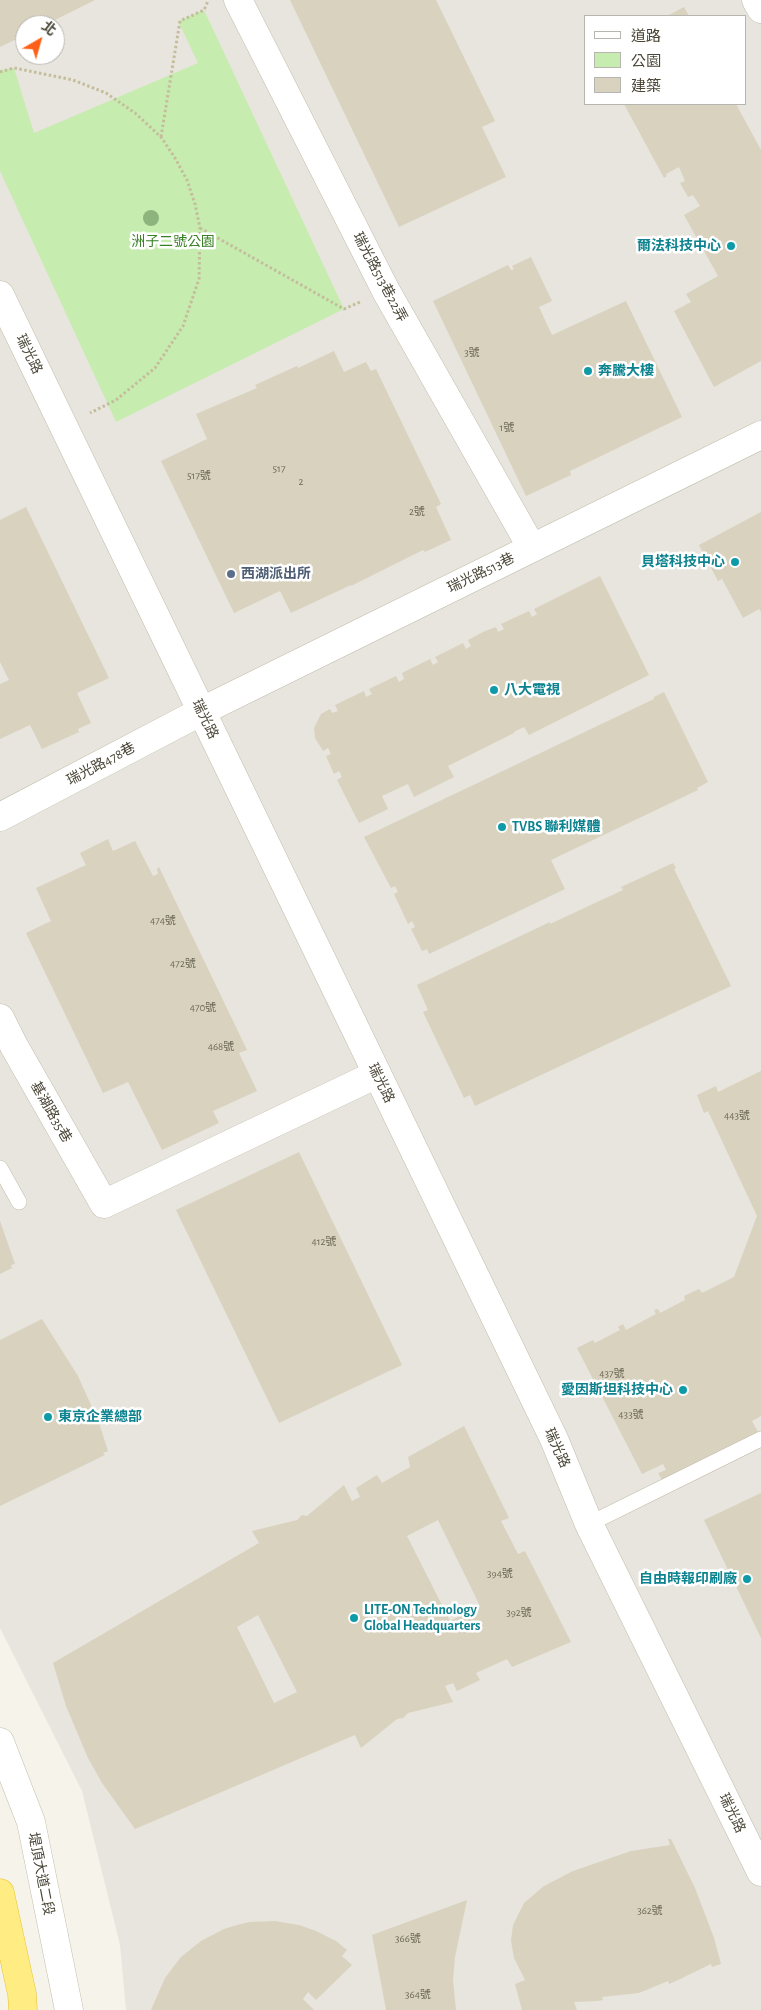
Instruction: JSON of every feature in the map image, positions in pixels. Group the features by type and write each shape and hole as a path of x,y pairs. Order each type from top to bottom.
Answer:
{"highway":[{"path":"0,1893 22,1994 23,2010"}],"street":[{"name":"瑞光路513巷22弄","path":"238,0 386,291 532,548"},
{"path":"756,0 761,9"},
{"name":"瑞光路","path":"0,295 554,1439 589,1524 761,1872"},
{"name":"瑞光路513巷","path":"202,712 761,435"},
{"name":"瑞光路478巷","path":"0,817 202,712"},
{"name":"基湖路35巷","path":"0,1018 104,1204 377,1074"},
{"name":"堤頂大道二段","path":"0,1742 31,1822 68,2010"}],"lane":[{"path":"0,1168 19,1202"},
{"path":"589,1524 761,1440"}],"path":[{"path":"161,137 180,20 204,10 208,0"},
{"path":"0,72 14,68 73,80 106,93 135,112 161,137 187,180 200,228 199,279 183,326 155,368 116,400"},
{"path":"200,228 344,308 386,291"}],"shaded area":[{"path":"0,0 761,0 761,2010 126,2010 120,1945 82,1791 0,1628"}],"green space":[{"name":"洲子二號公園","path":"204,10 344,309 116,422 0,171 0,70 14,68 34,133 198,63 178,21"}],"building":[{"path":"0,0 95,0 65,15 15,15 15,40 0,47"},
{"path":"290,0 436,0 495,121 482,127 506,177 399,227"},
{"path":"684,7 688,15 669,15"},
{"name":"爾法科技中心","path":"625,105 737,105 761,150 761,361 714,387 674,311 691,302 686,294 718,276 684,215 700,206 693,195 688,197 680,183 685,181 679,167 666,174 667,176 664,178"},
{"name":"奔騰大樓","path":"531,257 552,301 539,307 552,335 626,301 682,417 570,471 571,475 526,496 433,301 508,265 511,270 514,269 512,266"},
{"path":"334,351 344,372 366,362 371,371 376,369 441,504 436,507 451,540 425,552 423,550 291,613 280,591 234,613 161,461 207,439 196,414 257,388 255,385"},
{"path":"26,507 109,678 77,693 91,723 78,729 79,732 42,749 30,725 0,739 0,684 9,680 0,662 0,520"},
{"name":"貝塔科技中心","path":"761,512 761,612 759,609 743,618 722,579 718,581 699,545"},
{"name":"八大電視","path":"600,576 649,675 529,735 524,727 448,766 454,777 414,797 408,784 382,796 388,809 359,823 337,780 342,777 339,771 334,774 326,756 331,754 328,748 323,751 315,738 314,728 321,714 330,709 332,713 338,711 335,705 364,691 366,697 372,694 369,689 396,676 399,682 404,679 402,673 430,659 433,665 438,662 435,657 463,643 466,649 471,646 468,640 485,631 496,627 498,632 504,629 501,624 529,611 532,617 537,614 534,609"},
{"name":"TVBS 聯利媒體","path":"664,692 708,782 697,788 698,790 551,860 565,889 429,954 427,949 422,951 411,929 415,927 412,921 408,924 394,894 398,892 395,886 391,888 364,837 654,699 654,697"},
{"path":"108,839 113,851 135,841 153,876 158,874 157,869 159,867 247,1050 239,1053 257,1091 213,1111 219,1123 162,1150 128,1082 103,1093 26,933 51,921 36,888 86,865 80,853"},
{"path":"673,863 676,868 674,869 731,986 475,1106 470,1095 464,1098 423,1012 428,1010 417,985 550,922 550,924 623,890 621,887"},
{"name":"愛因斯坦科技中心","path":"761,1071 761,1416 752,1421 759,1434 662,1480 658,1473 666,1470 663,1464 642,1474 577,1348 593,1340 595,1343 620,1330 618,1327 623,1324 626,1330 656,1314 654,1310 658,1309 660,1313 685,1300 684,1296 699,1289 702,1293 734,1277 757,1216 708,1111 704,1113 697,1095 716,1086 718,1092"},
{"path":"299,1152 402,1365 279,1423 176,1210"},
{"path":"0,1221 15,1264 11,1265 12,1268 0,1274"},
{"name":"東京企業總部","path":"42,1319 78,1376 99,1423 108,1451 103,1453 105,1455 0,1506 0,1340"},
{"path":"464,1426 509,1518 501,1521 518,1554 525,1551 571,1642 512,1667 507,1659 476,1673 480,1680 457,1691 453,1683 445,1686 453,1702 408,1713 403,1718 397,1719 361,1748 355,1735 135,1829 102,1783 88,1758 66,1706 53,1663 259,1543 252,1531 297,1520 302,1515 307,1516 344,1485 352,1501 360,1497 356,1488 377,1475 382,1483 410,1467 408,1457","holes":["438,1520 480,1606 450,1621 407,1536","258,1615 297,1692 274,1703 237,1627"]},
{"name":"自由時報印刷廠","path":"761,1493 761,1638 704,1520"},
{"path":"668,1839 671,1839 695,1888 714,1938 721,1964 712,1967 711,1964 669,1984 668,1981 639,1993 602,1997 603,2000 597,2001 574,2002 577,2010 522,2010 515,1984 525,1980 514,1958 511,1941 513,1925 524,1903 544,1886 573,1871 631,1851 670,1845"},
{"path":"467,1900 455,1957 453,1980 456,2010 386,2010 372,1935"},
{"path":"275,1921 299,1925 316,1931 336,1941 347,1950 342,1956 352,1965 316,2000 308,1992 303,1999 314,2010 151,2010 165,1978 181,1957 201,1941 224,1929 237,1925 249,1922"}],"place":[{"name":"爾法科技中心","path":"731,246"},
{"name":"奔騰大樓","path":"588,371"},
{"name":"貝塔科技中心","path":"735,562"},
{"name":"西湖派出所","path":"231,574"},
{"name":"八大電視","path":"494,690"},
{"name":"TVBS 聯利媒體","path":"502,827"},
{"name":"愛因斯坦科技中心","path":"683,1390"},
{"name":"東京企業總部","path":"48,1417"},
{"name":"自由時報印刷廠","path":"747,1579"},
{"name":"LITE-ON Technology Global Headquarters","path":"354,1618"}]}
